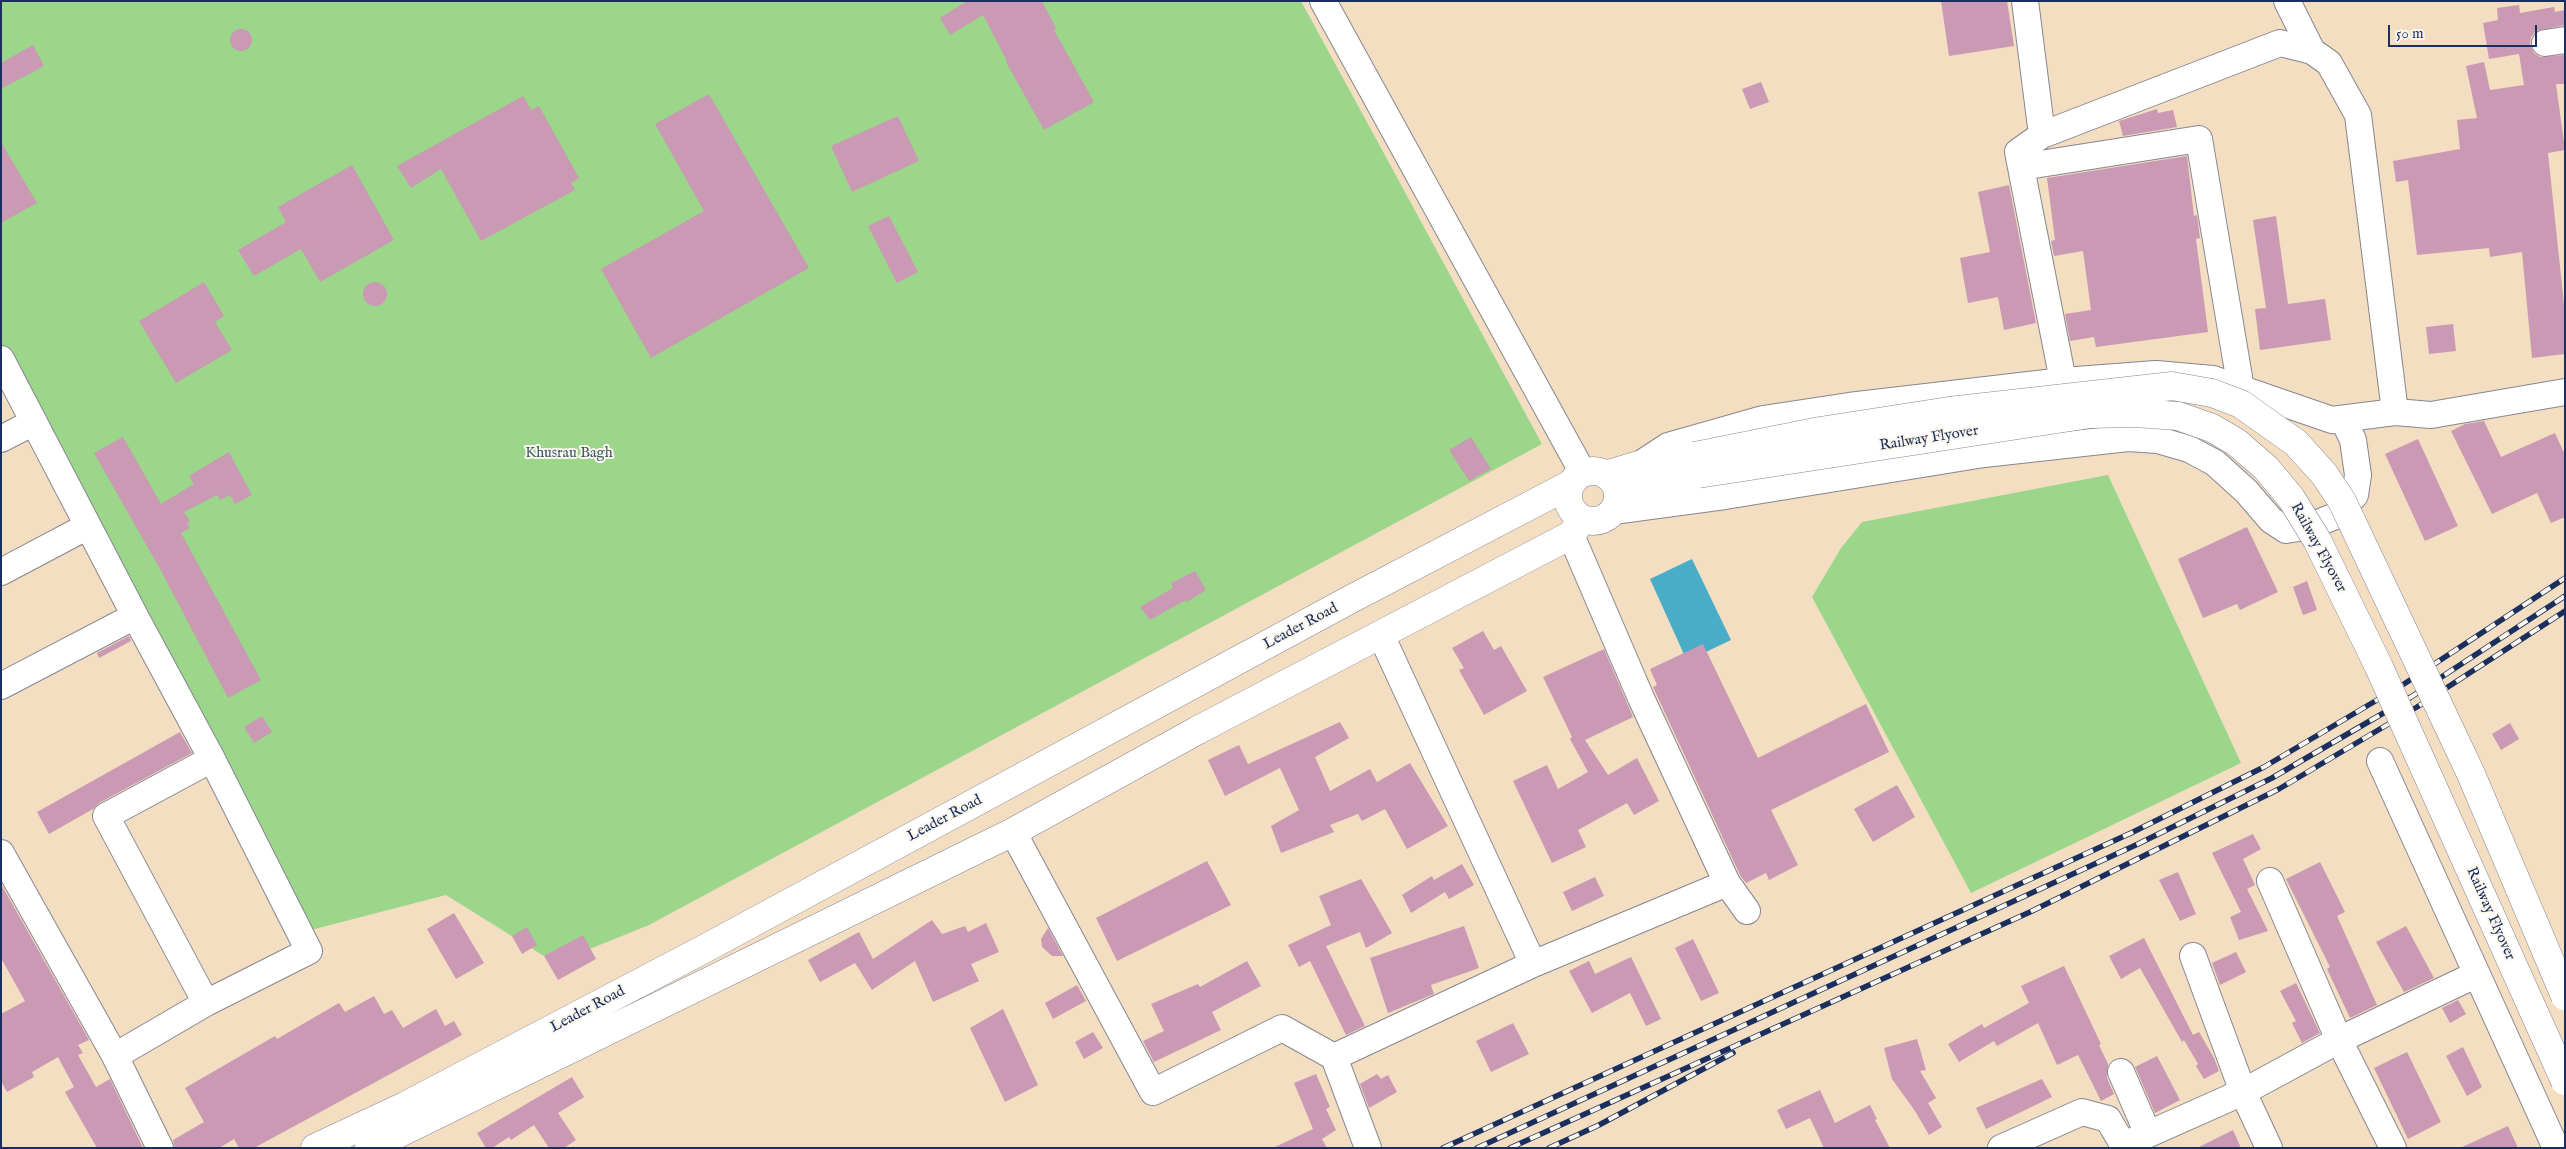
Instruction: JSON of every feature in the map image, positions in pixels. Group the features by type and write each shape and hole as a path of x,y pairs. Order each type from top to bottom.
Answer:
{"main road":[{"name":"Railway Flyover","path":"1598,488 1641,485 1697,465 1820,431 1948,410 2172,386 2212,393 2241,404 2296,442 2324,474 2342,501 2467,765 2565,996"},
{"name":"Railway Flyover","path":"1598,488 1639,465 1697,465 2090,414 2135,413 2178,416 2212,428 2236,442 2266,468 2291,498 2317,540 2386,684 2565,1081"},
{"path":"1598,488 1599,521 1576,527 1570,507 1568,491 1598,488"},
{"name":"Leader Road","path":"315,1148 405,1106 704,950 1354,598 1598,488"},
{"name":"Leader Road","path":"369,1148 1013,832 1198,730 1381,635 1576,527"}],"street":[{"path":"1323,1 1598,488 1725,496 1984,454 2128,438 2158,440 2189,449 2215,463 2246,491 2271,520 2286,530 2311,526 2335,516 2355,495 2358,475 2353,440 2344,421 2332,420 2214,379 2156,374 2063,381 1849,406 1763,419 1668,446 1639,465"},
{"path":"2025,1 2042,136"},
{"path":"2287,1 2312,51"},
{"path":"2063,381 2018,152 2042,136 2280,42 2312,51 2328,63 2358,114 2395,412"},
{"path":"2021,167 2198,140 2241,389"},
{"path":"1,359 212,759 309,951 206,1002 115,1056"},
{"path":"2332,420 2395,412 2431,415 2565,392"},
{"path":"1,439 34,422"},
{"path":"1,572 88,526"},
{"path":"1576,527 1727,883 1747,911"},
{"path":"1,686 135,616"},
{"path":"1381,635 1533,964"},
{"path":"206,1002 106,816 212,759"},
{"path":"2380,762 2556,1148"},
{"path":"1013,832 1154,1092 1282,1028 1334,1057 1368,1148"},
{"path":"1,853 115,1056 160,1148"},
{"path":"2270,881 2339,1040 2393,1148"},
{"path":"1334,1057 1533,964 1727,883"},
{"path":"2193,956 2243,1092 2269,1148"},
{"path":"2001,1148 2082,1112 2108,1120 2124,1146 2243,1092 2339,1040 2477,974"},
{"path":"2121,1072 2148,1134"}],"green space":[{"name":"Khusrau Bagh","path":"1,1 1301,1 1542,444 649,925 555,963 446,895 307,931 1,346"},
{"path":"2108,475 2241,763 1971,893 1812,597 1841,548 1862,522"}],"water":[{"path":"1692,559 1731,640 1687,661 1650,579"}],"building":[{"path":"967,1 1042,1 1056,28 1054,30 1094,102 1044,130 1006,62 983,15 950,35 940,18"},
{"path":"1941,1 2007,1 2014,46 1949,56"},
{"path":"2519,5 2520,13 2554,7 2555,12 2565,10 2565,25 2536,31 2531,37 2530,45 2534,53 2540,57 2565,55 2565,84 2556,84 2565,150 2548,153 2565,314 2565,354 2532,358 2522,252 2490,257 2489,248 2417,255 2408,180 2396,182 2393,161 2460,149 2457,120 2477,118 2466,66 2484,62 2490,90 2524,85 2519,54 2489,59 2483,23 2498,20 2497,8"},
{"path":"241,29 249,32 252,40 249,48 241,51 233,48 230,40 233,32"},
{"path":"33,45 44,66 1,89 1,63"},
{"path":"1761,82 1769,102 1750,109 1742,89"},
{"path":"709,94 809,268 651,358 601,269 704,211 655,124"},
{"path":"523,96 531,110 539,106 579,178 571,183 575,190 481,241 441,169 411,188 397,166"},
{"path":"2157,109 2158,113 2173,110 2177,127 2123,136 2119,121"},
{"path":"898,116 919,161 852,192 831,146"},
{"path":"1,142 37,203 1,223"},
{"path":"2187,156 2194,216 2197,215 2200,238 2196,239 2208,332 2096,347 2094,337 2070,341 2065,314 2091,310 2083,251 2054,256 2051,241 2055,240 2047,178"},
{"path":"352,165 394,240 320,282 301,249 254,276 238,250 286,222 278,207"},
{"path":"2009,185 2036,323 2004,330 1998,297 1968,303 1960,258 1990,252 1978,192"},
{"path":"889,216 918,272 897,283 868,226"},
{"path":"2276,216 2288,304 2325,299 2331,340 2260,350 2255,309 2266,308 2253,220"},
{"path":"204,282 224,316 215,322 232,350 176,383 139,321"},
{"path":"375,282 384,285 387,294 384,303 375,306 366,303 363,294 366,285"},
{"path":"2453,324 2456,351 2429,354 2426,327"},
{"path":"2484,421 2501,457 2555,433 2565,455 2565,517 2551,523 2537,493 2492,514 2451,431 2465,424"},
{"path":"123,437 161,504 194,484 189,476 229,452 252,495 235,504 230,495 220,500 217,495 184,512 190,521 187,523 190,528 181,533 261,680 228,698 160,569 94,453"},
{"path":"1471,437 1491,469 1469,481 1449,450"},
{"path":"2418,439 2458,526 2425,541 2385,454"},
{"path":"2247,527 2278,592 2240,610 2237,604 2203,618 2178,559"},
{"path":"1195,571 1206,590 1187,602 1186,600 1150,620 1140,607 1173,588 1171,583"},
{"path":"2307,581 2317,610 2303,615 2293,587"},
{"path":"1483,631 1494,650 1501,646 1527,691 1484,715 1459,670 1464,668 1452,648"},
{"path":"129,636 131,641 99,658 97,653"},
{"path":"1703,644 1758,758 1866,704 1889,752 1771,810 1798,865 1769,880 1766,873 1746,883 1740,875 1653,687 1657,685 1650,669"},
{"path":"1604,649 1633,717 1585,740 1608,775 1637,758 1659,801 1634,815 1627,803 1578,830 1586,847 1552,863 1513,781 1547,765 1558,789 1588,772 1570,739 1572,737 1543,677"},
{"path":"262,716 272,732 254,743 244,727"},
{"path":"1340,722 1349,738 1315,757 1330,791 1370,769 1377,782 1410,763 1448,826 1407,849 1385,809 1362,821 1358,814 1330,825 1334,832 1281,853 1271,826 1299,810 1280,768 1225,796 1208,760 1239,745 1248,764"},
{"path":"2510,723 2519,739 2501,750 2492,734"},
{"path":"180,732 192,753 99,803 93,809 49,834 37,812"},
{"path":"1897,785 1915,817 1873,842 1854,809"},
{"path":"2253,834 2261,849 2243,859 2255,885 2247,889 2268,931 2239,940 2230,917 2241,912 2212,853"},
{"path":"1207,861 1231,905 1117,961 1096,918"},
{"path":"2320,862 2345,912 2337,916 2377,1005 2350,1018 2327,969 2330,967 2286,879"},
{"path":"1462,864 1474,885 1449,899 1445,892 1411,913 1402,895 1432,876 1434,880"},
{"path":"2178,872 2196,914 2180,921 2159,880"},
{"path":"1595,877 1604,896 1572,911 1563,892"},
{"path":"1361,879 1392,933 1366,948 1360,932 1326,946 1365,1026 1346,1035 1310,961 1299,967 1288,945 1331,925 1319,896"},
{"path":"1,884 89,1040 78,1045 83,1053 78,1055 96,1087 110,1079 143,1148 97,1148 65,1092 74,1087 58,1057 32,1072 34,1077 7,1092 1,1081 1,1014 25,1001 1,958"},
{"path":"454,913 484,963 456,979 427,929"},
{"path":"932,920 942,934 965,926 968,932 986,923 999,952 971,964 979,981 933,1002 915,961 872,990 855,963 820,982 808,960 859,932 873,959"},
{"path":"1464,926 1479,968 1431,985 1434,994 1388,1013 1370,958"},
{"path":"2406,926 2434,978 2404,992 2376,942"},
{"path":"527,927 537,945 522,954 512,936"},
{"path":"1048,928 1063,956 1052,956 1042,947 1041,939"},
{"path":"583,935 596,959 558,980 544,956"},
{"path":"2144,938 2193,1035 2199,1032 2214,1058 2219,1071 2204,1079 2196,1066 2198,1064 2184,1040 2182,1042 2140,968 2121,979 2109,956"},
{"path":"1693,939 1719,993 1701,1001 1675,948"},
{"path":"2236,952 2246,972 2220,985 2212,963"},
{"path":"1631,957 1661,1019 1646,1026 1630,993 1592,1013 1569,971 1589,961 1595,974"},
{"path":"1247,961 1261,986 1212,1012 1221,1030 1154,1062 1143,1041 1164,1031 1151,1004 1198,984 1200,987"},
{"path":"2064,966 2101,1044 2099,1045 2108,1064 2107,1078 2114,1094 2101,1101 2078,1055 2057,1065 2038,1023 1997,1046 1994,1041 1959,1062 1948,1044 1982,1024 1984,1028 2029,1003 2021,986"},
{"path":"2296,983 2320,1033 2302,1043 2292,1023 2296,1021 2280,991"},
{"path":"1077,985 1086,1001 1053,1019 1045,1003"},
{"path":"374,996 384,1014 392,1010 403,1028 436,1009 445,1026 454,1021 462,1035 254,1148 239,1148 234,1139 219,1148 175,1148 173,1140 204,1122 185,1088 275,1036 277,1039 339,1003 345,1012"},
{"path":"2458,1000 2466,1014 2450,1023 2442,1008"},
{"path":"1003,1009 1038,1085 1005,1102 970,1028"},
{"path":"1513,1023 1529,1054 1491,1072 1476,1041"},
{"path":"1093,1032 1103,1048 1084,1059 1075,1042"},
{"path":"1917,1039 1926,1070 1920,1071 1936,1098 1928,1103 1942,1127 1929,1135 1915,1111 1892,1079 1884,1048"},
{"path":"2463,1047 2482,1087 2467,1096 2446,1056"},
{"path":"2407,1052 2441,1122 2408,1139 2374,1068"},
{"path":"2157,1056 2180,1100 2155,1113 2135,1067"},
{"path":"1316,1074 1330,1107 1326,1109 1336,1130 1322,1139 1327,1148 1273,1148 1313,1129 1294,1083"},
{"path":"1377,1074 1381,1079 1388,1075 1397,1092 1369,1108 1360,1084"},
{"path":"572,1077 584,1097 558,1113 576,1140 564,1148 549,1148 534,1125 511,1140 509,1137 492,1148 486,1148 477,1133"},
{"path":"2042,1079 2052,1097 1986,1129 1976,1108"},
{"path":"1820,1090 1835,1123 1870,1105 1877,1119 1875,1120 1890,1148 1824,1148 1810,1118 1786,1129 1777,1110"},
{"path":"2508,1126 2518,1148 2460,1148"},
{"path":"2233,1130 2241,1148 2197,1148"}],"railway":[{"path":"1443,1148 2131,833 2264,767 2404,684 2565,578"},
{"path":"1477,1148 2138,844 2272,778 2411,697 2565,596"},
{"path":"1510,1148 2030,912 2279,789 2417,707 2565,611"},
{"path":"1549,1148 1599,1125 1733,1053"}]}
